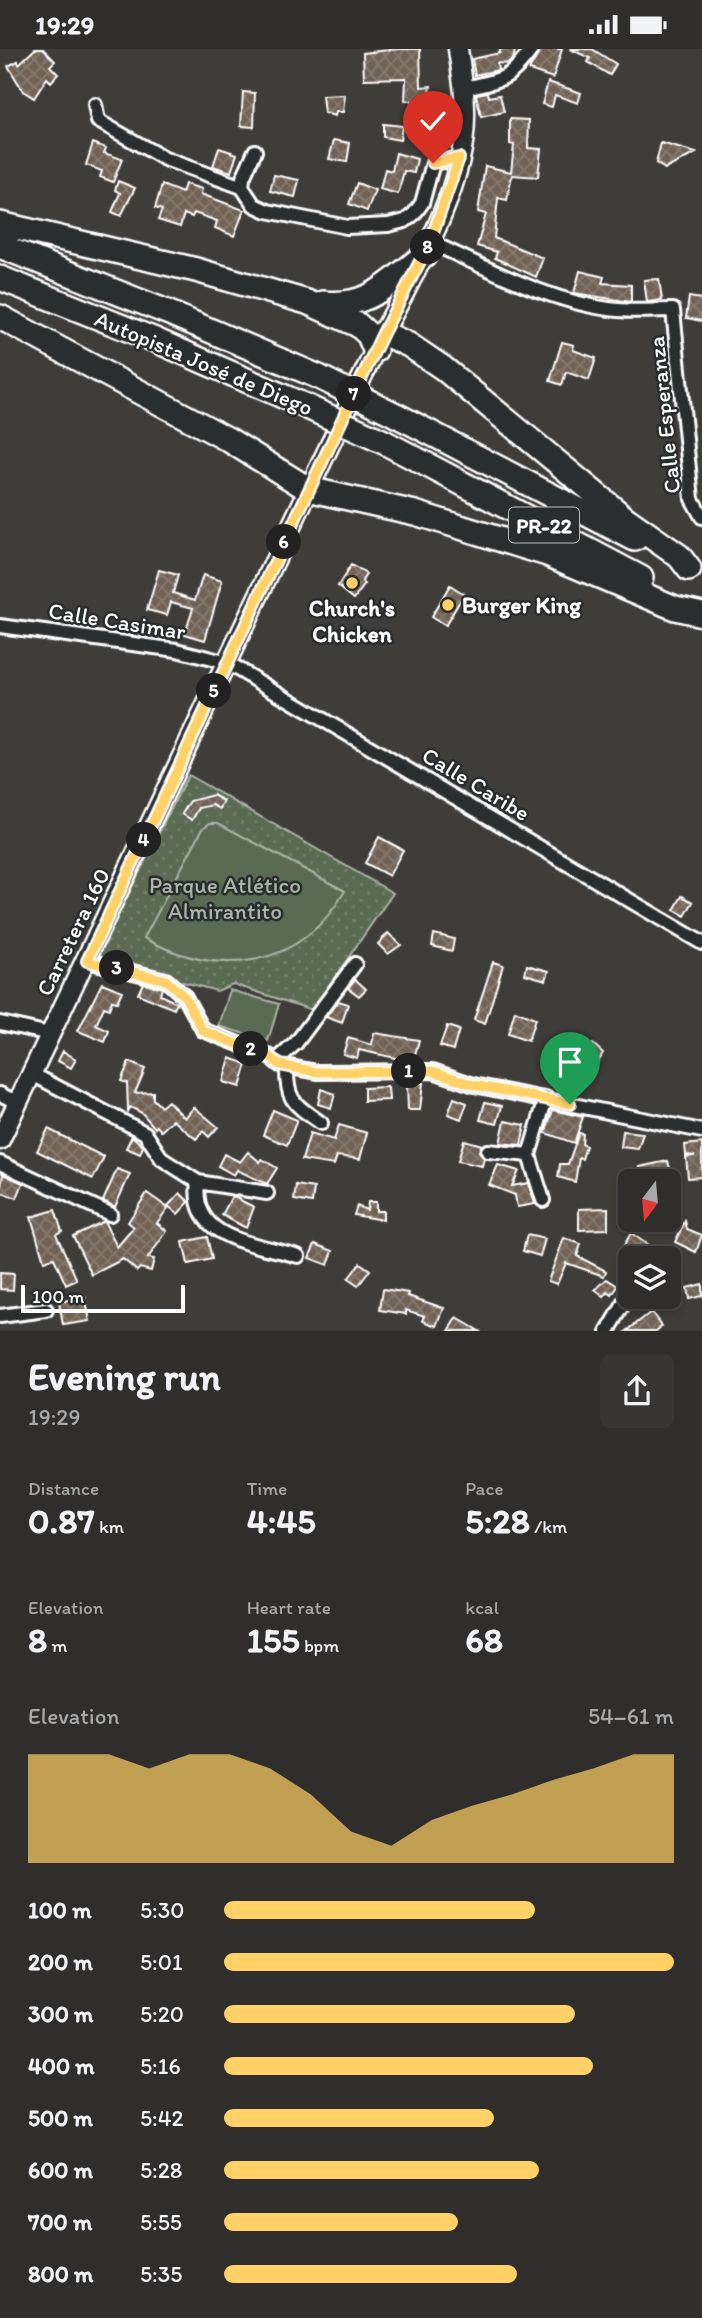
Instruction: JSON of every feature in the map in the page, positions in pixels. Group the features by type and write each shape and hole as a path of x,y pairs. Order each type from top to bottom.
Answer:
{"highway":[{"path":"0,223 196,270 307,302 347,317 379,341 410,345 443,368 626,519 679,556 695,573"},
{"name":"Autopista José de Diego","path":"0,246 167,312 319,377 493,463 695,573"},
{"path":"307,302 330,304 377,295 427,249"},
{"name":"Autopista José de Diego","path":"0,278 155,340 384,442 571,539 702,613"},
{"path":"0,317 229,440 309,489 415,513 547,554 675,608 702,613"}],"street":[{"name":"Carretera 160","path":"0,1140 379,341 427,249 459,158 466,120 458,49"},
{"path":"464,88 497,81 515,72 532,49"},
{"path":"95,105 97,121 165,159 242,187 254,205 283,217 347,227 388,225 405,221 422,203 433,163 459,158"},
{"path":"242,187 243,178 255,151"},
{"name":"Calle Esperanza","path":"427,249 590,305 619,310 673,310 692,499 702,517"},
{"name":"Calle Casimar","path":"0,626 177,650 227,663"},
{"name":"Calle Caribe","path":"227,663 702,942"},
{"path":"87,961 166,980 185,997 203,1031 282,1063 317,1072 433,1071 474,1085 702,1131"},
{"path":"321,1123 292,1103 286,1088 282,1063 355,964"},
{"path":"0,1023 51,1034"},
{"path":"33,1074 145,1133 162,1159 198,1182 267,1193"},
{"path":"0,1094 18,1103"},
{"path":"543,1199 528,1155 546,1098"},
{"path":"488,1151 528,1155"},
{"path":"0,1163 110,1214"},
{"path":"198,1182 201,1213 214,1231 298,1256"},
{"path":"608,1331 621,1309"},
{"path":"0,1316 46,1310"}],"green space":[{"name":"Parque Atlético Almirantito","path":"188,775 393,893 312,1010 233,984 217,991 96,959"},
{"path":"210,823 218,823 345,891 326,917 305,937 281,951 255,960 228,962 201,959 172,951 144,938 203,828"},
{"path":"230,990 279,1004 268,1041 219,1026"}],"building":[{"path":"35,49 43,49 55,61 50,66 58,74 51,82 47,78 34,98 23,91 8,66 18,61 19,64"},
{"path":"420,49 421,87 431,86 428,110 413,109 411,101 405,101 406,78 364,79 363,53"},
{"path":"500,49 515,49 514,57 508,64 497,63 498,70 475,75 472,59 500,53"},
{"path":"541,49 562,49 553,78 529,70"},
{"path":"570,49 592,49 616,64 610,75 588,62 590,58"},
{"path":"548,82 581,93 578,103 555,95 552,107 542,104"},
{"path":"243,92 255,93 254,127 241,126"},
{"path":"488,92 489,97 500,95 504,112 481,117 476,94"},
{"path":"345,95 343,112 336,112 335,116 324,113 322,96"},
{"path":"510,119 529,120 528,148 541,149 538,177 512,175 507,200 498,198 494,238 543,258 536,277 495,258 497,252 477,246 486,214 478,212 485,166 511,172 514,145 510,144"},
{"path":"383,124 402,126 400,140 383,137"},
{"path":"334,140 350,143 347,162 329,159"},
{"path":"93,143 106,148 104,153 122,159 113,182 100,177 102,171 86,165"},
{"path":"661,143 696,153 665,169 656,163"},
{"path":"219,148 237,154 231,172 213,166"},
{"path":"396,153 417,159 414,173 404,171 398,194 380,189 385,169 392,171"},
{"path":"274,175 299,180 295,197 270,191"},
{"path":"118,181 135,188 121,216 112,212 120,193 115,190"},
{"path":"357,183 375,190 367,211 349,204"},
{"path":"185,184 202,189 201,194 244,210 234,236 215,228 217,221 194,213 192,217 184,214 180,227 158,220 162,210 155,208 162,185 182,193"},
{"path":"580,271 604,277 602,283 631,285 631,302 574,293"},
{"path":"659,279 662,300 647,302 644,280"},
{"path":"689,297 702,299 702,321 686,318"},
{"path":"562,342 574,345 573,350 596,358 589,380 566,372 562,385 550,381"},
{"name":"Church's Chicken","path":"351,565 366,574 362,581 365,584 354,599 338,586"},
{"path":"159,570 178,575 173,593 195,600 203,575 222,581 205,640 185,634 193,608 171,602 167,615 147,610"},
{"name":"Burger King","path":"450,585 464,594 445,626 431,617"},
{"path":"213,795 224,801 220,809 213,805 199,808 192,820 182,814 190,801"},
{"path":"379,837 403,850 389,876 365,863"},
{"path":"682,896 693,902 685,916 674,910"},
{"path":"388,933 401,945 388,954 378,944"},
{"path":"434,934 454,939 452,951 432,946"},
{"path":"493,962 503,965 485,1024 474,1020"},
{"path":"527,965 549,971 546,980 525,974"},
{"path":"355,979 366,989 359,996 348,988"},
{"path":"102,983 122,991 117,1002 112,1001 109,1009 104,1007 96,1025 109,1031 105,1042 78,1031"},
{"path":"143,983 162,988 160,995 177,1003 174,1009 138,994"},
{"path":"338,1001 348,1004 342,1023 326,1017"},
{"path":"515,1011 535,1019 528,1041 508,1034"},
{"path":"447,1026 459,1030 453,1050 440,1046"},
{"path":"374,1033 419,1040 413,1062 359,1050 357,1058 343,1054 348,1038 372,1045"},
{"path":"593,1044 603,1053 586,1082 566,1094 555,1076"},
{"path":"63,1051 76,1059 71,1068 58,1061"},
{"path":"230,1058 247,1064 240,1087 223,1082"},
{"path":"129,1062 145,1069 135,1093 153,1092 153,1099 161,1107 168,1101 185,1118 194,1107 218,1127 209,1137 203,1131 196,1139 173,1120 161,1131 142,1113 130,1107 128,1110 127,1083 121,1081"},
{"path":"407,1083 423,1083 420,1110 408,1110"},
{"path":"388,1087 389,1100 364,1101 364,1088"},
{"path":"321,1089 335,1094 331,1108 318,1104"},
{"path":"454,1098 467,1103 461,1119 448,1114"},
{"path":"485,1102 502,1106 497,1124 480,1120"},
{"path":"273,1110 297,1120 287,1145 263,1135"},
{"path":"553,1110 583,1117 574,1143 545,1133"},
{"path":"505,1121 525,1125 521,1145 500,1143"},
{"path":"339,1125 367,1133 360,1159 337,1156 334,1165 302,1160 310,1133 334,1140"},
{"path":"48,1129 104,1157 93,1179 37,1151"},
{"path":"623,1131 643,1133 638,1149 621,1147"},
{"path":"579,1133 583,1134 582,1144 586,1146 582,1159 579,1158 575,1182 558,1177 560,1164 568,1164"},
{"path":"132,1136 143,1146 140,1154 126,1148"},
{"path":"464,1140 482,1145 479,1151 484,1158 482,1166 458,1161"},
{"path":"702,1143 702,1177 688,1178 686,1157 695,1156 686,1155 685,1145"},
{"path":"248,1152 260,1162 262,1159 277,1168 267,1184 237,1170 234,1175 218,1166 224,1154 240,1162"},
{"path":"668,1161 670,1169 640,1169"},
{"path":"498,1165 519,1171 512,1186 529,1183 535,1204 517,1207 515,1195 489,1185"},
{"path":"117,1169 130,1174 115,1207 103,1201"},
{"path":"3,1174 23,1183 17,1198 0,1192"},
{"path":"296,1185 314,1188 312,1203 294,1200"},
{"path":"147,1193 168,1208 157,1223 167,1231 148,1258 154,1259 151,1271 140,1268 137,1271 123,1259 92,1275 73,1236 104,1221 117,1247 134,1227 128,1222"},
{"path":"180,1193 189,1202 178,1214 168,1206"},
{"path":"232,1196 254,1207 246,1228 222,1215"},
{"path":"368,1202 376,1202 376,1211 383,1211 383,1220 354,1215 357,1206 367,1210"},
{"path":"608,1208 608,1229 579,1230 579,1209"},
{"path":"55,1210 62,1231 56,1234 77,1280 66,1285 54,1258 44,1261 31,1217"},
{"path":"685,1221 687,1229 702,1235 696,1252 675,1242"},
{"path":"631,1233 649,1246 624,1246"},
{"path":"527,1235 545,1239 540,1256 523,1251"},
{"path":"207,1237 212,1259 188,1264 183,1242"},
{"path":"564,1238 581,1244 577,1256 606,1271 604,1276 566,1263 557,1284 548,1281"},
{"path":"315,1244 333,1251 328,1265 309,1258"},
{"path":"360,1263 370,1270 358,1286 348,1279"},
{"path":"0,1273 14,1274 13,1290 0,1289"},
{"path":"607,1279 618,1286 612,1295 608,1292 604,1297 595,1290"},
{"path":"702,1284 702,1296 689,1299 687,1288"},
{"path":"383,1289 409,1293 408,1296 444,1308 437,1326 423,1321 425,1316 406,1310 406,1314 380,1310"},
{"path":"85,1297 90,1321 63,1325 59,1302"},
{"path":"651,1312 662,1326 656,1331 627,1331"},
{"path":"457,1318 479,1331 449,1331"}],"place":[{"name":"Church's Chicken","path":"352,583"},
{"name":"Burger King","path":"448,605"}],"route":[{"path":"433,163 459,158 446,201 424,256 383,333 87,961 166,980 185,997 203,1031 269,1056 280,1065 317,1072 433,1071 474,1085 570,1104"}]}
